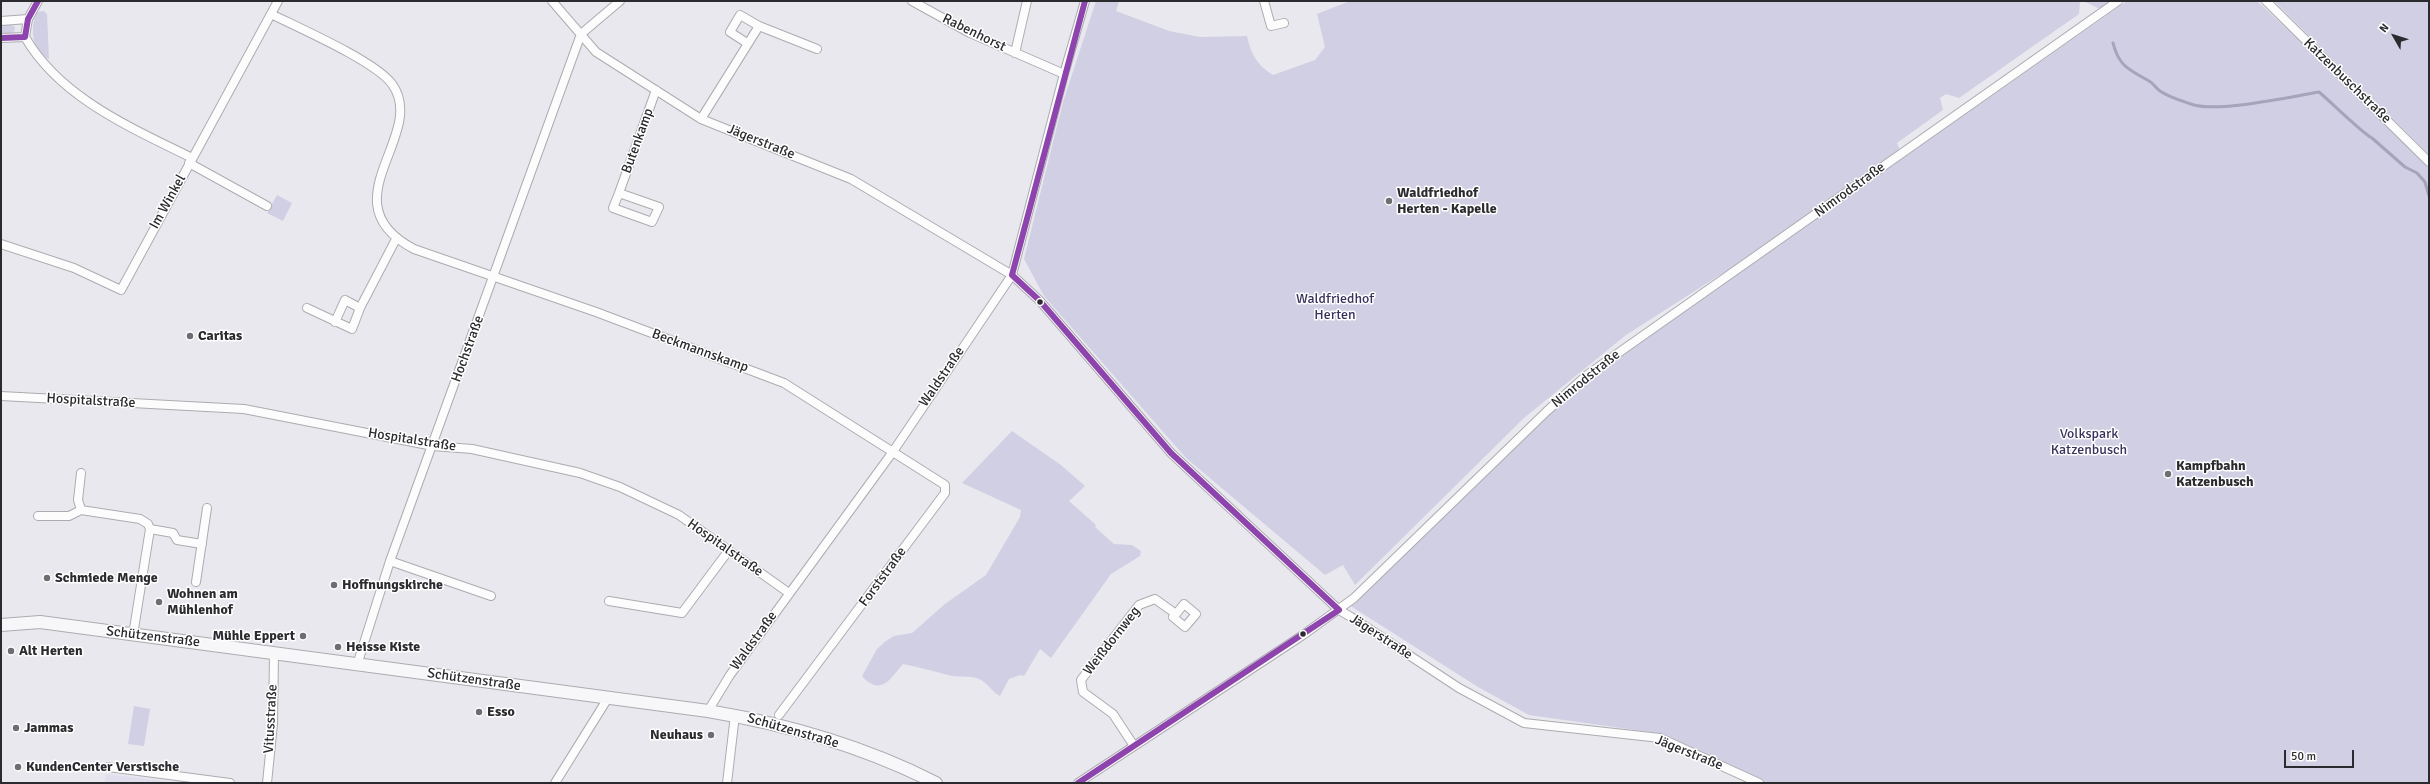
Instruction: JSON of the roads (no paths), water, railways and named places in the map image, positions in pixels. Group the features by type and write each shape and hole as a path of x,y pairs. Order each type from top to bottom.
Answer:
{"main road":[{"name":"Schützenstraße","path":"1,625 40,622 708,711 774,723 888,762 936,783"}],"street":[{"path":"38,1 28,19 25,37 45,64 94,106 267,206"},
{"name":"Im Winkel","path":"1,244 74,268 121,290 278,1"},
{"name":"Jägerstraße","path":"552,1 596,52 701,119 850,179 1012,275 1040,301 1171,453 1339,610 1459,688 1524,723 1660,738 1759,783"},
{"path":"581,34 620,1"},
{"name":"Rabenhorst","path":"912,1 970,33 1064,74"},
{"name":"Rabenhorst","path":"1015,53 1027,1"},
{"name":"Waldstraße","path":"708,711 730,675 892,453 1012,275 1064,74 1085,1"},
{"path":"1264,1 1271,26 1284,23"},
{"name":"Nimrodstraße","path":"1078,783 1339,610 1366,587 1547,411 1587,375 2118,1"},
{"name":"Katzenbuschstraße","path":"2266,1 2429,162"},
{"path":"271,14 375,68 393,85 399,98 400,115 377,192 378,208 382,221 396,239 360,308 352,329 307,308"},
{"path":"747,43 730,32 740,15 759,26 817,49"},
{"path":"1,21 28,19"},
{"path":"701,119 759,26"},
{"name":"Hochstraße","path":"357,665 390,562 581,34"},
{"path":"1,38 25,37"},
{"name":"Butenkamp","path":"619,193 658,207 652,222 613,208 656,90"},
{"name":"Beckmannskamp","path":"396,239 414,248 596,312 784,383 892,453"},
{"path":"335,322 345,300 360,308"},
{"name":"Hospitalstraße","path":"1,396 244,409 433,446 480,451 580,473 620,487 679,515 789,593"},
{"name":"Forststraße","path":"779,715 945,493 945,486 892,453"},
{"path":"81,473 78,500 81,510"},
{"path":"196,582 207,508"},
{"path":"38,516 69,516 81,510 140,519 148,524 150,529 133,635"},
{"path":"150,529 173,532 177,540 202,544"},
{"path":"610,601 682,613 729,550"},
{"path":"390,562 491,596"},
{"name":"Weißdornweg","path":"1134,746 1113,714 1083,692 1081,680 1138,605 1155,599 1176,614"},
{"name":"Vitusstraße","path":"267,783 272,724 274,654"},
{"path":"555,783 608,698"},
{"path":"727,783 735,716"},
{"path":"108,767 230,783"}],"waterway":[{"path":"2113,43 2118,58 2126,67 2164,93 2194,105 2220,107 2319,92 2405,167 2417,173 2425,182 2429,196"}],"place":[{"name":"Waldfriedhof Herten - Kapelle","path":"1389,201"},
{"name":"Caritas","path":"190,336"},
{"name":"Kampfbahn Katzenbusch","path":"2168,474"},
{"name":"Schmiede Menge","path":"47,578"},
{"name":"Hoffnungskirche","path":"334,585"},
{"name":"Wohnen am Mühlenhof","path":"159,602"},
{"name":"Mühle Eppert","path":"303,636"},
{"name":"Heisse Kiste","path":"338,647"},
{"name":"Alt Herten","path":"11,651"},
{"name":"Esso","path":"479,712"},
{"name":"Jammas","path":"16,728"},
{"name":"Neuhaus","path":"711,735"},
{"name":"KundenCenter Verstische","path":"18,767"}],"park label":[{"name":"Waldfriedhof Herten","path":"1335,308"},
{"name":"Volkspark Katzenbusch","path":"2089,442"}]}
